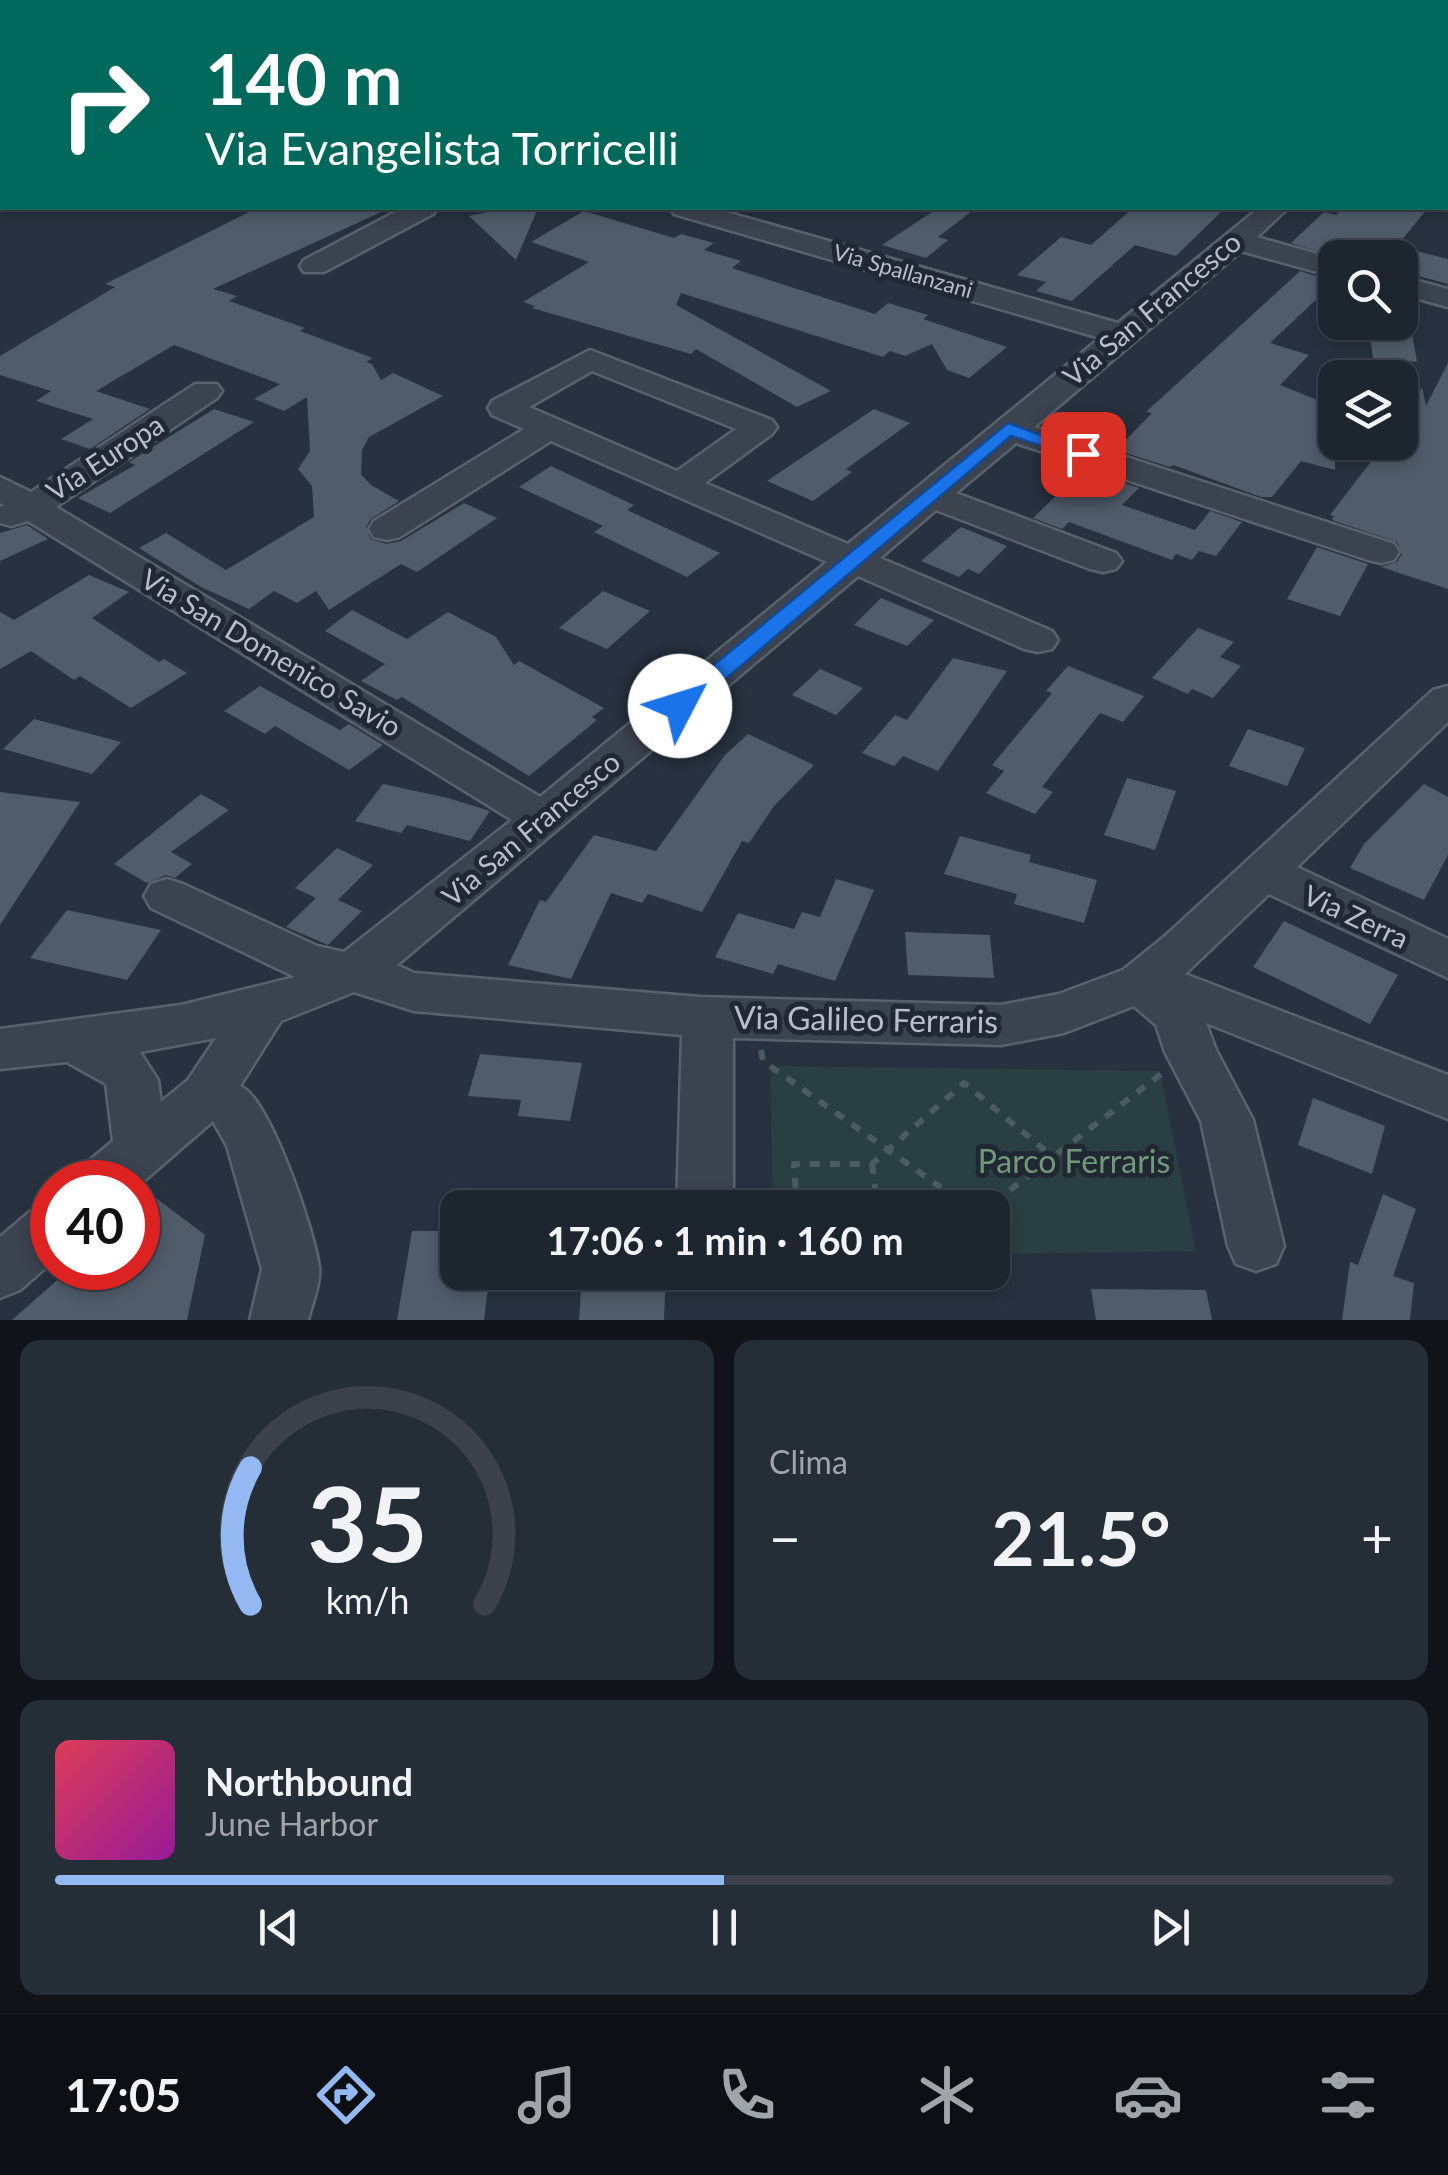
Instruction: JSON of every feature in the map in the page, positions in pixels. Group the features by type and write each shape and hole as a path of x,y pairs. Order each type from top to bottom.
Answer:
{"street":[{"path":"314,266 419,210"},
{"name":"Via Spallanzani","path":"691,210 1122,334"},
{"path":"1257,223 1318,258"},
{"name":"Via San Francesco","path":"0,1049 169,1027 265,1005 350,973 420,922 1257,223"},
{"path":"1418,290 1448,298"},
{"path":"680,485 760,428 590,359 504,408 680,485 854,559 1038,640"},
{"name":"Via Europa","path":"11,505 206,392"},
{"path":"388,528 549,428"},
{"path":"1008,429 1381,552"},
{"path":"929,496 1103,560"},
{"name":"Via San Domenico Savio","path":"11,505 542,819"},
{"name":"Via Galileo Ferraris","path":"167,896 306,962 414,992 733,1018 1002,1026 1064,1013 1145,979 1448,699"},
{"name":"Via Zerra","path":"1265,870 1304,893 1448,960"},
{"path":"1145,979 1178,1014 1197,1064 1227,1120 1256,1246"},
{"path":"1145,979 1448,1098"},
{"path":"129,1160 206,1096 265,1005"},
{"path":"709,1190 733,1018"},
{"path":"70,1041 115,1057 135,1081 123,1160"},
{"path":"206,1096 232,1106 254,1142 290,1269 278,1320"},
{"path":"0,1272 30,1245"}],"path":[{"path":"733,1018 763,1061 942,1189"},
{"path":"1010,1190 1154,1078 1180,1065 1197,1064"},
{"path":"796,1190 794,1164 872,1164 964,1082 1053,1157"},
{"path":"872,1164 876,1190"}],"green space":[{"name":"Parco Ferraris","path":"770,1066 1160,1071 1196,1251 1010,1254 1010,1190 773,1190"}],"building":[{"path":"253,210 386,210 213,289 237,296 229,301 373,358 366,362 372,364 381,380 393,373 443,396 369,437 362,450 361,474 371,485 399,501 371,519 366,527 371,539 386,544 401,541 464,503 497,518 417,572 401,564 329,610 316,591 297,603 274,591 249,609 201,587 139,548 166,533 226,570 314,517 312,486 298,469 310,451 307,397 284,411 254,399 280,384 174,345 96,391 150,409 90,449 61,439 93,419 36,401 51,391 0,375 0,356 115,287 105,284"},
{"path":"497,210 537,210 516,260 469,216"},
{"path":"935,210 973,210 938,237 948,240 926,258 882,245"},
{"path":"1131,210 1223,210 1176,256 1135,245 1072,301 1036,291 1046,282 1017,275 1061,237 1091,245"},
{"path":"1341,210 1426,210 1402,240 1318,240 1318,252 1291,243 1324,212 1336,215"},
{"path":"584,211 674,238 681,234 714,243 704,250 741,261 732,268 875,314 888,303 1007,347 969,378 947,370 932,344 905,356 890,351 883,357 681,293 676,305 831,391 797,407 696,349 691,354 532,308 535,306 523,302 589,262 531,242"},
{"path":"1418,252 1448,259 1448,284 1418,276"},
{"path":"1300,271 1318,277 1318,298 1270,343 1309,355 1280,385 1318,400 1318,460 1335,460 1335,470 1301,461 1272,497 1261,497 1173,465 1116,450 1152,413 1146,412"},
{"path":"1370,340 1413,340 1417,360 1373,358"},
{"path":"1448,363 1448,589 1381,567 1397,562 1402,554 1397,542 1332,520 1334,516 1330,515 1372,460 1418,460 1418,393 1422,387 1426,406"},
{"path":"214,409 254,422 110,513 78,498 135,465 129,462"},
{"path":"874,409 910,423 846,469 852,472 813,501 767,481"},
{"path":"551,466 634,505 627,510 720,553 687,577 594,532 603,526 519,487"},
{"path":"1093,473 1139,488 1122,505 1195,530 1210,511 1242,522 1216,556 1199,551 1192,560 1176,554 1172,560 1069,522 1062,529 1033,518 1076,476 1086,480"},
{"path":"27,525 48,539 0,561 0,533"},
{"path":"961,527 1007,546 979,574 968,569 959,577 921,561"},
{"path":"1317,547 1368,564 1340,616 1287,599"},
{"path":"89,575 129,592 92,618 159,662 164,659 187,673 131,708 80,676 74,680 31,651 0,669 0,612 14,620"},
{"path":"603,591 650,611 607,649 559,628"},
{"path":"881,598 934,620 907,646 854,625"},
{"path":"352,610 407,639 448,612 496,637 514,665 519,661 604,708 592,717 597,720 529,776 402,697 397,700 361,681 385,664 325,631"},
{"path":"1198,628 1234,642 1220,657 1241,666 1213,698 1192,689 1188,694 1152,678"},
{"path":"953,658 1007,671 938,771 903,756 894,766 862,753 895,715 907,720"},
{"path":"1068,666 1144,696 1123,722 1100,713 1042,787 1053,792 1035,814 986,793 1004,771 992,765 1052,693 1046,691"},
{"path":"820,669 863,688 836,715 792,695"},
{"path":"260,686 340,730 349,724 383,745 349,770 275,726 265,734 224,711"},
{"path":"34,719 121,742 92,774 3,749"},
{"path":"1248,729 1305,748 1287,786 1229,766"},
{"path":"748,734 814,765 774,806 749,843 742,841 702,912 648,894 642,903 611,893 571,979 508,965 540,900 546,902 594,835 656,851 725,755"},
{"path":"1127,778 1176,791 1155,850 1104,835"},
{"path":"383,784 490,811 470,841 407,825 401,833 355,821"},
{"path":"1424,784 1448,797 1448,855 1424,900 1350,868 1364,844"},
{"path":"0,792 80,802 0,925"},
{"path":"201,794 229,810 171,852 192,864 175,878 166,875 147,883 114,864"},
{"path":"960,836 1031,855 1029,862 1097,880 1084,923 1014,904 1017,894 944,874"},
{"path":"337,848 373,865 338,900 362,911 328,945 286,927 316,898 295,888"},
{"path":"836,879 874,890 835,981 778,964 773,974 715,957 738,913 794,929 802,912 820,917"},
{"path":"67,910 161,930 127,980 30,958"},
{"path":"1284,921 1398,975 1370,1024 1253,967"},
{"path":"905,932 990,935 994,978 908,975"},
{"path":"480,1054 582,1063 570,1121 518,1116 521,1100 468,1096"},
{"path":"1313,1098 1385,1126 1372,1174 1298,1145"},
{"path":"1383,1194 1416,1209 1393,1276 1414,1283 1410,1320 1342,1320 1350,1262 1358,1265"},
{"path":"160,1201 205,1235 187,1320 12,1320 46,1290 160,1290"},
{"path":"412,1231 440,1231 440,1290 488,1290 484,1320 397,1320"},
{"path":"1091,1289 1206,1290 1212,1320 1096,1320"},
{"path":"581,1290 665,1290 664,1320 579,1320"}],"route":[{"path":"680,706 1008,429 1083,454"}]}
